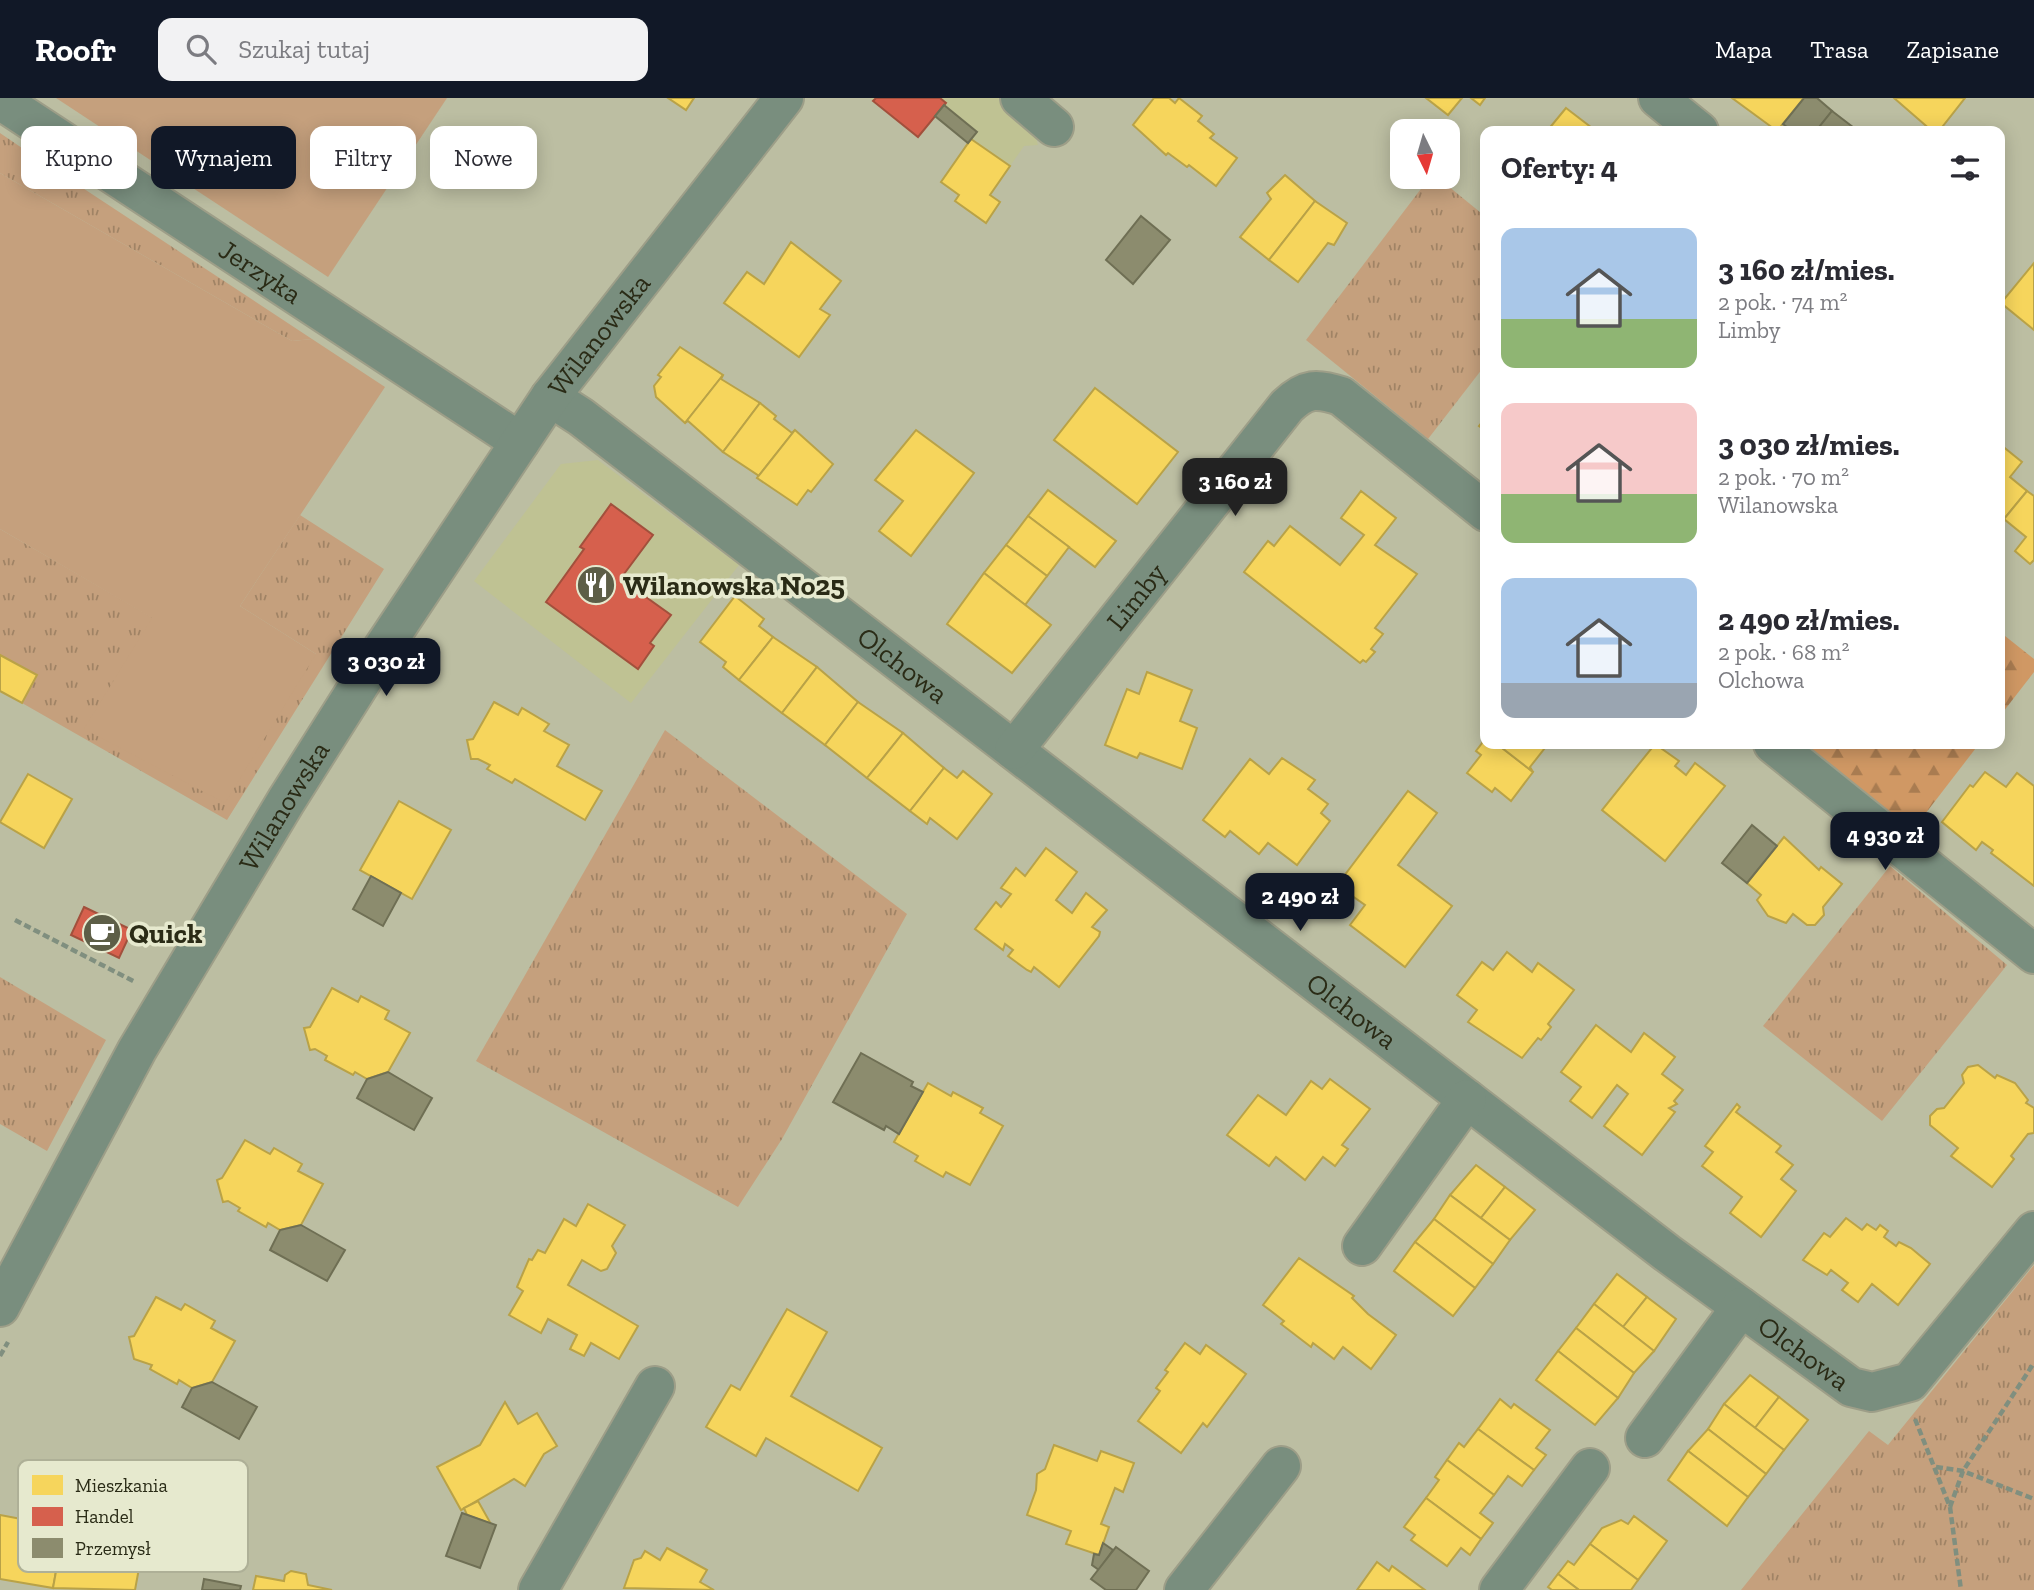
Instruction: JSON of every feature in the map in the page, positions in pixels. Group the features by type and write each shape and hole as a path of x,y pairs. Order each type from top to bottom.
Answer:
{"street":[{"name":"Wilanowska","path":"0,1307 137,1050 286,801 550,397 784,98"},
{"path":"1020,98 1055,127"},
{"path":"1658,98 1693,126"},
{"name":"Jerzyka","path":"0,100 520,442"},
{"name":"Limby","path":"1014,750 1286,405 1299,394 1310,389 1321,389 1341,396 1480,507"},
{"name":"Olchowa","path":"550,397 592,425 1741,1307 1851,1387 1872,1392 1899,1387"},
{"path":"1779,749 2034,954"},
{"path":"1362,1246 1467,1099"},
{"path":"1899,1387 1910,1382 2034,1231"},
{"path":"1645,1438 1741,1307"},
{"path":"538,1590 655,1386"},
{"path":"1184,1590 1281,1466"},
{"path":"1499,1590 1590,1468"}],"path":[{"path":"15,920 141,986"},
{"path":"1950,1507 1963,1471 2034,1363"},
{"path":"1899,1387 1936,1467 1950,1507 1961,1590"},
{"path":"1936,1467 1963,1471 2034,1499"}],"shaded area":[{"path":"870,98 1000,98 1032,123 1038,145 1024,146 1010,166 971,139 968,143 935,117 918,137"},
{"path":"598,460 739,565 631,703 474,581 561,464"}],"green space":[{"path":"56,98 447,98 416,145 416,126 310,126 310,189 387,189 328,277 194,189 296,189 296,126 151,126 151,161 137,151 137,126 99,126"},
{"path":"0,133 21,147 21,185 0,173"},
{"path":"0,173 21,185 21,189 28,189 292,341 312,339 385,387 240,606 316,654 225,803 84,729 152,618 0,529"},
{"path":"28,189 85,189 312,339 292,341"},
{"path":"1421,189 1452,189 1480,212 1480,372 1428,439 1306,340"},
{"path":"300,515 384,569 227,820 22,703 37,675 0,655 0,529 153,618 85,729 316,654 240,606"},
{"path":"2005,636 2034,659 2034,672 2005,710"},
{"path":"665,730 907,914 782,1139 738,1207 476,1061"},
{"path":"1809,749 1975,749 1912,831"},
{"path":"1890,866 2007,965 1882,1121 1763,1026"},
{"path":"0,977 106,1040 47,1151 0,1124"},
{"path":"2034,1265 2034,1590 1741,1590 1869,1431 1888,1445"}],"building: Mieszkania":[{"path":"668,98 694,98 686,110"},
{"path":"1154,98 1169,98 1175,103 1179,98 1202,116 1198,121 1214,134 1210,138 1237,158 1216,186 1189,165 1187,167 1168,153 1166,155 1133,125"},
{"path":"1426,98 1462,98 1448,115"},
{"path":"1471,98 1485,98 1480,105"},
{"path":"1732,98 1804,98 1781,126 1770,126"},
{"path":"1894,98 1965,98 1943,126 1926,126"},
{"path":"1566,108 1589,126 1551,126"},
{"path":"971,139 1010,166 990,195 1000,202 986,223 955,201 959,195 941,182"},
{"path":"1285,175 1315,201 1269,260 1240,237 1271,199 1267,193"},
{"path":"1315,201 1347,223 1334,245 1328,243 1298,282 1269,260"},
{"path":"791,242 841,281 820,309 830,315 799,357 724,303 747,272 764,284"},
{"path":"2034,263 2034,330 2005,306 2005,298"},
{"path":"680,347 723,375 685,423 656,397 654,386 661,377 658,375"},
{"path":"723,375 721,379 760,403 723,452 688,421 685,423"},
{"path":"1095,388 1178,452 1137,504 1054,440"},
{"path":"760,403 792,433 795,430 759,476 723,452"},
{"path":"795,430 833,464 797,505 757,478"},
{"path":"916,430 974,473 911,556 879,531 903,501 875,480"},
{"path":"2005,448 2022,462 2010,477 2027,491 2005,518"},
{"path":"1048,490 1116,541 1095,567 1028,516"},
{"path":"1361,491 1396,518 1375,545 1417,574 1375,628 1383,634 1371,649 1375,652 1366,662 1363,660 1360,663 1244,572 1268,541 1274,546 1290,526 1340,565 1364,535 1341,518"},
{"path":"2027,491 2034,496 2034,560 2030,564 2015,551 2026,537 2005,518"},
{"path":"1028,516 1069,547 1047,576 1006,545"},
{"path":"1006,545 1047,576 1025,605 984,573"},
{"path":"984,573 1051,625 1012,673 947,624"},
{"path":"735,596 764,619 759,626 773,637 739,680 723,667 726,662 700,642"},
{"path":"773,637 817,667 782,713 739,680"},
{"path":"0,655 37,675 22,703 0,691"},
{"path":"817,667 858,702 825,745 782,713"},
{"path":"1147,672 1192,690 1180,721 1197,728 1182,769 1140,753 1137,758 1105,745 1127,689 1139,694"},
{"path":"494,702 518,715 522,708 549,724 544,731 569,745 557,766 602,791 585,820 515,779 512,783 487,769 490,765 478,759 471,759 467,740 473,739"},
{"path":"858,702 903,733 867,778 825,745"},
{"path":"903,733 944,768 910,811 867,778"},
{"path":"1480,746 1480,749 1503,749 1533,772 1511,801 1495,788 1492,792 1467,773 1481,755 1476,751"},
{"path":"1503,749 1544,749 1530,767 1533,772"},
{"path":"1651,749 1662,749 1679,761 1675,766 1686,775 1695,763 1725,786 1665,861 1602,810"},
{"path":"1282,758 1315,780 1308,789 1328,804 1321,813 1330,821 1297,865 1268,843 1259,854 1230,831 1225,837 1203,820 1250,759 1269,774"},
{"path":"944,768 957,778 963,771 992,794 957,839 930,818 927,824 910,811"},
{"path":"1985,772 2006,787 2017,773 2034,786 2034,886 1991,853 1993,850 1982,842 1976,850 1942,822 1970,785 1973,787"},
{"path":"28,774 72,799 44,848 0,822"},
{"path":"1408,791 1437,813 1398,865 1452,906 1405,967 1350,925 1365,905 1345,891 1343,894 1335,888"},
{"path":"399,801 451,830 412,899 360,870"},
{"path":"1784,837 1819,870 1821,867 1842,884 1823,907 1824,915 1815,925 1807,925 1793,914 1786,923 1768,916 1757,900 1761,895 1747,883"},
{"path":"1046,848 1077,872 1056,900 1072,913 1086,893 1107,910 1092,927 1100,932 1099,936 1059,987 1034,967 1031,972 1008,956 1013,950 1005,944 1003,950 975,929 996,902 1001,907 1011,894 1001,888 1016,868 1025,876"},
{"path":"1507,952 1532,972 1538,963 1574,990 1548,1024 1551,1027 1522,1058 1468,1022 1477,1010 1457,995 1482,962 1493,970"},
{"path":"332,988 358,1002 361,996 389,1011 385,1019 410,1033 388,1072 367,1079 355,1072 353,1075 325,1060 327,1056 315,1049 310,1050 304,1028 310,1027"},
{"path":"1596,1025 1631,1052 1644,1033 1675,1057 1662,1074 1683,1090 1674,1101 1677,1104 1669,1108 1675,1112 1642,1155 1604,1126 1628,1094 1617,1085 1592,1118 1570,1101 1581,1087 1561,1072"},
{"path":"1978,1065 1995,1078 1997,1075 2015,1083 2028,1100 2026,1103 2034,1108 2034,1133 2028,1134 2011,1156 2014,1159 1992,1187 1951,1156 1958,1148 1930,1125 1930,1116 1937,1109 1944,1108 1964,1083 1962,1075 1968,1067"},
{"path":"1330,1079 1370,1109 1342,1145 1348,1149 1335,1166 1323,1157 1305,1180 1276,1157 1269,1166 1227,1135 1258,1095 1286,1115 1311,1081 1322,1089"},
{"path":"928,1083 951,1096 953,1092 983,1108 980,1113 1003,1126 970,1185 946,1172 943,1177 915,1161 918,1156 894,1142"},
{"path":"1737,1104 1740,1107 1736,1112 1781,1146 1776,1152 1793,1165 1781,1179 1796,1191 1761,1237 1730,1213 1742,1197 1702,1166 1713,1152 1705,1146"},
{"path":"245,1140 270,1154 274,1148 302,1164 298,1171 323,1184 301,1225 280,1230 268,1223 266,1227 238,1211 240,1208 228,1201 223,1202 217,1180 222,1178"},
{"path":"1476,1165 1505,1187 1481,1218 1450,1195"},
{"path":"1505,1187 1535,1210 1510,1240 1481,1218"},
{"path":"1450,1195 1510,1240 1493,1264 1434,1219"},
{"path":"588,1204 625,1225 612,1246 616,1253 607,1269 601,1271 582,1260 568,1285 638,1326 619,1359 591,1343 584,1356 570,1349 577,1335 548,1319 541,1333 509,1315 523,1291 517,1287 529,1259 532,1260 538,1250 545,1253 564,1219 576,1226"},
{"path":"1846,1218 1862,1230 1867,1224 1876,1230 1880,1225 1888,1231 1884,1237 1896,1246 1899,1242 1911,1248 1930,1264 1898,1305 1872,1284 1858,1302 1842,1290 1848,1283 1831,1270 1827,1275 1803,1260 1824,1233 1830,1237"},
{"path":"1434,1219 1493,1264 1475,1288 1415,1242"},
{"path":"1415,1242 1475,1288 1453,1316 1394,1271"},
{"path":"1299,1258 1354,1296 1352,1298 1368,1314 1396,1335 1371,1369 1343,1347 1334,1359 1313,1343 1311,1347 1281,1324 1284,1321 1263,1305"},
{"path":"1617,1274 1647,1297 1623,1327 1594,1304"},
{"path":"156,1297 181,1310 185,1304 215,1321 211,1328 235,1341 212,1382 192,1388 179,1380 177,1384 150,1369 152,1365 134,1359 129,1337 134,1336"},
{"path":"1647,1297 1676,1319 1654,1351 1623,1327"},
{"path":"1594,1304 1654,1351 1634,1373 1576,1328"},
{"path":"787,1309 827,1332 791,1396 882,1448 858,1491 766,1438 756,1456 706,1427 731,1385 740,1390"},
{"path":"1576,1328 1634,1373 1618,1398 1558,1351"},
{"path":"1185,1343 1200,1354 1206,1345 1246,1374 1207,1427 1203,1423 1181,1453 1138,1421 1160,1391 1156,1388 1168,1372 1165,1370"},
{"path":"1558,1351 1618,1398 1595,1425 1536,1380"},
{"path":"1750,1375 1779,1397 1755,1428 1724,1404"},
{"path":"1779,1397 1808,1420 1784,1450 1755,1428"},
{"path":"1500,1399 1511,1408 1514,1404 1550,1430 1536,1448 1546,1455 1534,1470 1478,1429"},
{"path":"505,1402 518,1424 537,1413 557,1446 544,1454 525,1486 514,1479 461,1510 437,1467 480,1445"},
{"path":"1724,1404 1784,1450 1766,1474 1708,1429"},
{"path":"1478,1429 1534,1470 1522,1486 1508,1476 1494,1495 1447,1460 1459,1443 1464,1447"},
{"path":"1708,1429 1766,1474 1748,1497 1688,1451"},
{"path":"1054,1445 1097,1461 1101,1451 1134,1463 1123,1492 1115,1488 1101,1524 1109,1527 1099,1555 1066,1544 1071,1531 1027,1515 1036,1490 1037,1474 1045,1469"},
{"path":"1688,1451 1748,1497 1727,1526 1668,1480"},
{"path":"1447,1460 1494,1495 1480,1513 1493,1523 1481,1539 1426,1498 1439,1480 1435,1477"},
{"path":"1426,1498 1481,1539 1470,1555 1461,1548 1447,1566 1411,1540 1415,1535 1404,1527"},
{"path":"478,1501 491,1524 467,1515 464,1508"},
{"path":"0,1515 18,1518 18,1572 56,1572 53,1588 0,1579"},
{"path":"1634,1516 1667,1541 1638,1580 1590,1544 1602,1528 1621,1520 1628,1524"},
{"path":"1590,1544 1638,1580 1631,1590 1579,1590 1558,1574 1568,1561 1574,1565"},
{"path":"667,1548 707,1570 700,1582 714,1590 624,1588 634,1560 641,1558 645,1551 660,1560"},
{"path":"1377,1562 1389,1571 1392,1566 1425,1590 1357,1590"},
{"path":"291,1571 306,1574 308,1585 332,1590 253,1590 256,1576 284,1581 285,1575"},
{"path":"56,1572 138,1572 135,1590 53,1588"},
{"path":"1558,1574 1579,1590 1552,1590 1548,1587"}],"building: Handel":[{"path":"876,98 940,98 946,103 918,137 873,101"},
{"name":"Wilanowska No25","path":"611,504 653,535 624,574 635,583 632,587 671,615 650,643 654,646 638,669 546,602 584,549 580,547"},
{"name":"Quick","path":"84,907 132,930 119,958 71,935"}],"building: Przemysł":[{"path":"1804,98 1817,98 1832,111 1820,126 1783,124"},
{"path":"944,105 977,132 968,143 935,116"},
{"path":"1832,111 1852,126 1820,126"},
{"path":"1141,216 1170,240 1133,284 1106,260"},
{"path":"1752,825 1777,846 1747,883 1722,863"},
{"path":"371,876 401,893 383,926 353,909"},
{"path":"861,1053 913,1082 911,1086 923,1092 899,1134 886,1126 884,1130 833,1102"},
{"path":"388,1072 432,1098 414,1130 357,1098 367,1079"},
{"path":"301,1225 345,1250 327,1281 270,1250 280,1230"},
{"path":"212,1382 257,1407 239,1439 182,1407 192,1388"},
{"path":"462,1513 496,1525 480,1568 446,1556"},
{"path":"1103,1543 1113,1550 1099,1570 1092,1565 1094,1554 1099,1555"},
{"path":"1116,1547 1149,1571 1136,1590 1106,1590 1091,1579"},
{"path":"204,1579 241,1586 240,1590 202,1590"}],"place":[{"name":"Wilanowska No25","path":"596,585"},
{"name":"Quick","path":"102,933"}]}
